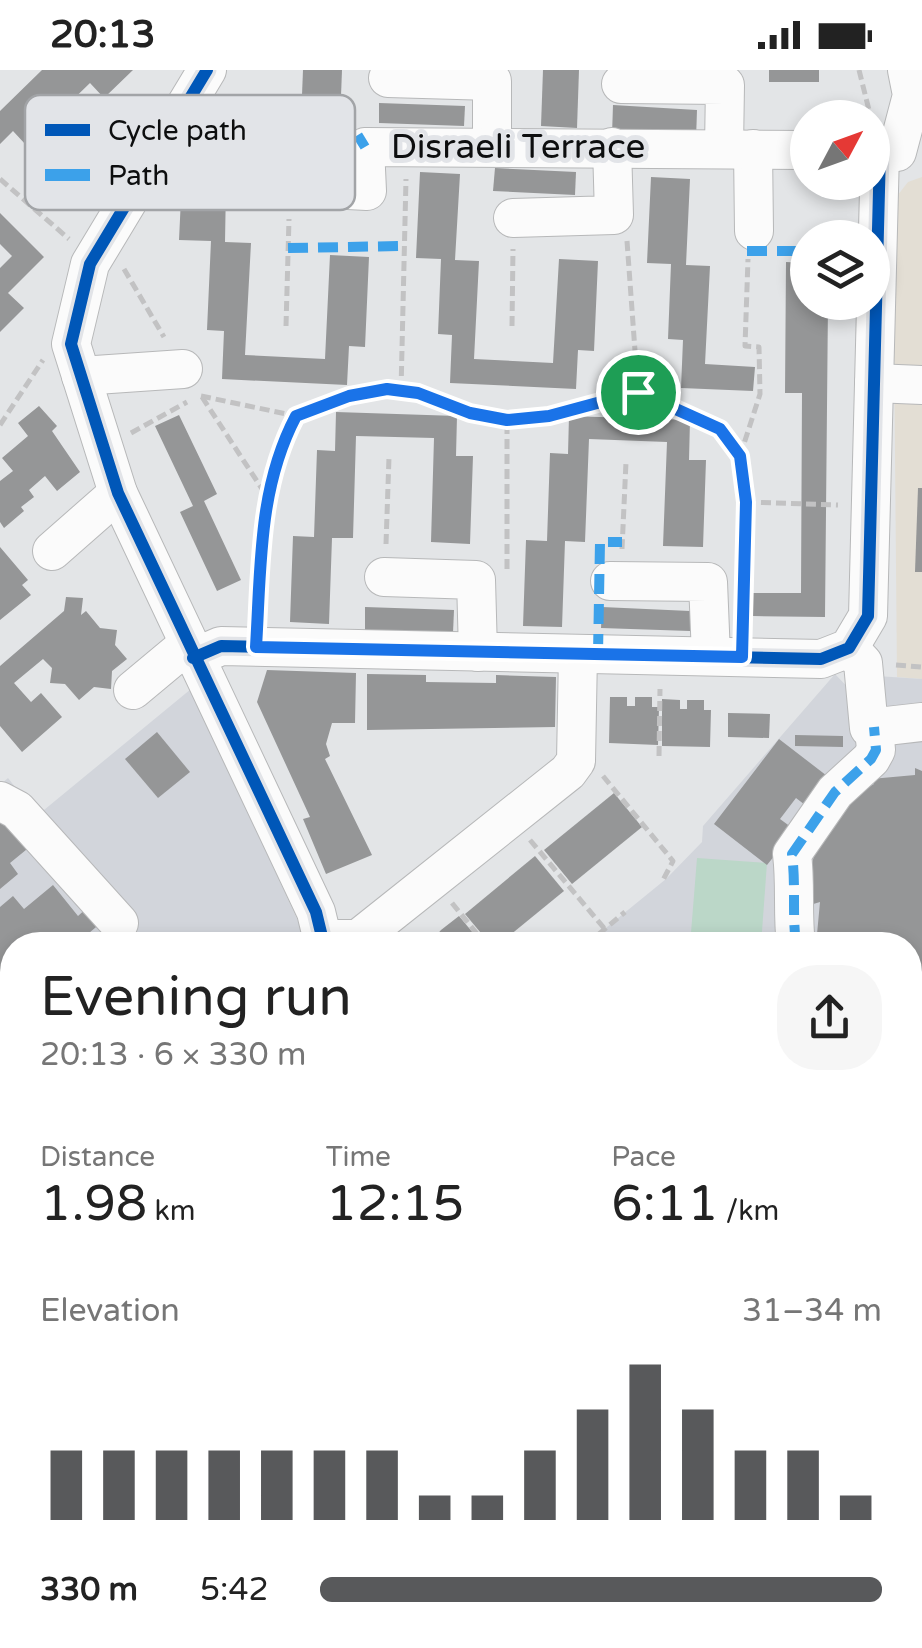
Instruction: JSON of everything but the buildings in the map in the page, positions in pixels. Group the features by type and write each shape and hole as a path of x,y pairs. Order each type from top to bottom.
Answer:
{"street":[{"path":"192,95 207,70"},
{"path":"388,78 492,81 492,146"},
{"path":"622,84 725,86 754,230"},
{"path":"890,143 914,87"},
{"name":"Disraeli Terrace","path":"355,189 367,190 366,147 790,149"},
{"path":"514,218 614,215 612,147"},
{"path":"134,690 190,651 221,646 821,659 849,648 868,616 874,383 886,200"},
{"path":"122,210 92,260 76,360 118,493 320,932"},
{"path":"76,360 183,370"},
{"path":"874,383 922,386"},
{"path":"52,551 118,493"},
{"path":"384,577 476,580 478,652"},
{"path":"615,582 708,582 727,657"},
{"path":"849,648 863,663 869,728 922,722"},
{"path":"367,932 512,819 576,761 578,654"},
{"path":"794,932 792,915 798,884 792,854 835,792 871,759 876,750 874,728"},
{"path":"0,800 17,810 119,924"}],"path":[{"path":"859,70 871,100"},
{"path":"401,391 406,147"},
{"path":"0,179 25,201"},
{"path":"35,210 92,260"},
{"path":"282,210 286,326"},
{"path":"614,215 630,247 638,392"},
{"path":"512,326 514,218"},
{"path":"727,657 746,502 740,456 760,394 759,347 746,346 747,251 754,230"},
{"path":"0,424 42,360 76,360"},
{"path":"101,449 200,395 296,416 349,396 401,391 507,420 549,416 638,392 720,429 740,456"},
{"path":"256,647 266,495 276,454 296,416"},
{"path":"507,420 507,575"},
{"path":"384,577 390,457"},
{"path":"615,582 626,462"},
{"path":"746,502 871,502"},
{"path":"659,756 661,656"},
{"path":"576,761 595,765 672,862 663,880"},
{"path":"512,819 604,928"},
{"path":"434,881 475,932"},
{"path":"600,932 626,912"}],"shaded area":[{"path":"922,177 922,679 897,677 894,200 908,182"},
{"path":"835,674 857,697 877,676 922,679 922,932 601,932 666,879 702,842 703,826"},
{"path":"191,689 303,932 0,932 0,785 8,778 30,806 44,810"}],"green space":[{"path":"697,858 767,863 762,932 691,932"}],"marked path":[{"path":"355,131 365,147"},
{"path":"288,248 404,246"},
{"path":"747,251 790,251"},
{"path":"598,654 600,542 622,542"},
{"path":"795,932 792,854 835,792 871,759 876,750 874,727"}],"cycle path":[{"path":"192,95 207,70"},
{"path":"193,658 221,646 821,659 849,648 868,616 879,200"},
{"path":"123,210 90,264 71,344 118,493 316,912 321,932"}],"route":[{"path":"387,389 418,393 470,413 507,420 549,416 638,392 720,429 740,456 746,502 742,657 256,647 266,495 276,454 296,416 349,396 387,389"}]}
